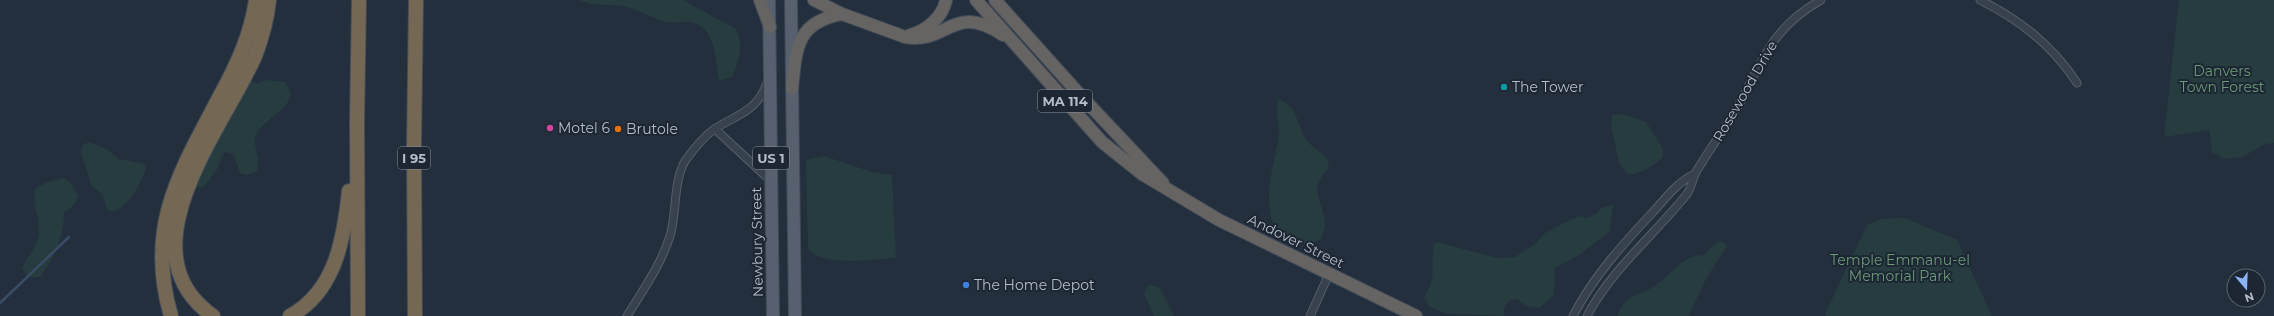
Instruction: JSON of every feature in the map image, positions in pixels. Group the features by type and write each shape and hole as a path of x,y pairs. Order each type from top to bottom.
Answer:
{"highway":[{"path":"171,316 164,288 162,251 163,233 172,193 188,156 234,70 252,25 256,0"},
{"path":"213,316 193,298 185,285 176,255 177,226 191,180 255,55 265,21 268,0"},
{"path":"358,316 357,122 359,0"},
{"name":"I 95","path":"415,316 414,146 416,0"},
{"path":"760,0 770,27"},
{"path":"814,0 842,14 905,36 922,38 955,23 972,22 989,27 1017,45"},
{"path":"905,36 917,34 933,22 946,0"},
{"name":"Andover Street","path":"976,0 1102,142 1142,174 1167,187 1219,220 1416,316"},
{"name":"Andover Street","path":"995,0 1082,98 1167,187"},
{"path":"792,89 797,53 801,39 806,30 820,19 842,14"},
{"path":"290,316 304,307 321,290 337,259 348,201 357,122"}],"main road":[{"name":"Newbury Street","path":"769,0 773,316"},
{"name":"US 1","path":"791,0 795,316"}],"street":[{"name":"Rosewood Drive","path":"1587,316 1600,295 1625,262 1688,193 1695,174 1736,109 1767,49 1794,18 1821,0"},
{"path":"1980,0 2010,16 2040,39 2066,67 2077,83"},
{"path":"627,316 665,252 673,225 682,168 693,152 715,129 754,106 764,91 770,69"},
{"path":"715,129 771,181"},
{"name":"Rosewood Drive","path":"1573,316 1590,287 1615,254 1678,184 1695,174"},
{"path":"1310,316 1329,274"}],"green space":[{"path":"579,0 683,0 736,29 740,41 740,53 737,66 732,77 721,80 718,79 716,55 711,39 701,27 694,23 666,22 629,7 617,5 597,5"},
{"name":"Danvers Town Forest","path":"2179,0 2274,0 2274,143 2265,144 2242,157 2224,159 2212,152 2209,130 2164,137"},
{"path":"249,80 258,84 265,80 285,82 291,93 286,105 265,123 257,133 255,143 258,167 256,172 246,175 240,173 234,155 226,152 222,155 218,168 203,188 198,187 196,185 201,173 244,94 242,91"},
{"path":"1278,98 1292,108 1307,140 1325,156 1328,163 1329,168 1322,176 1317,190 1324,215 1324,232 1321,239 1308,244 1300,244 1287,239 1277,229 1271,217 1269,190 1279,135 1277,107"},
{"path":"1623,114 1646,122 1663,149 1663,157 1655,164 1648,169 1629,175 1619,163 1611,125 1612,115"},
{"path":"89,142 107,149 119,159 145,164 146,169 136,189 131,197 119,209 113,211 107,210 103,195 91,185 81,152 83,145"},
{"path":"824,156 872,172 892,175 896,258 862,261 836,260 824,258 815,254 808,248 806,160"},
{"path":"64,178 70,182 78,196 77,199 73,206 64,212 64,221 58,246 50,262 40,277 29,277 22,269 34,248 39,233 34,200 35,189 47,182"},
{"path":"1613,205 1610,231 1579,255 1555,268 1554,295 1539,308 1527,306 1517,299 1510,300 1504,307 1504,316 1446,314 1429,306 1424,297 1431,283 1434,244 1437,242 1497,258 1515,257 1535,244 1545,233 1579,216 1587,218 1596,214 1601,208"},
{"name":"Temple Emmanu-el Memorial Park","path":"1905,218 1957,240 1992,316 1829,316 1825,314 1867,225 1880,219"},
{"path":"1721,241 1727,246 1707,277 1688,316 1617,316 1625,302 1630,298 1659,283 1684,261 1696,256 1704,255 1711,247"},
{"path":"1149,284 1160,288 1174,316 1154,316 1144,294"}],"waterway":[{"path":"0,303 69,237"}],"place":[{"name":"The Tower","path":"1504,87"},
{"name":"Motel 6","path":"550,128"},
{"name":"Brutole","path":"618,129"},
{"name":"The Home Depot","path":"966,285"}]}
